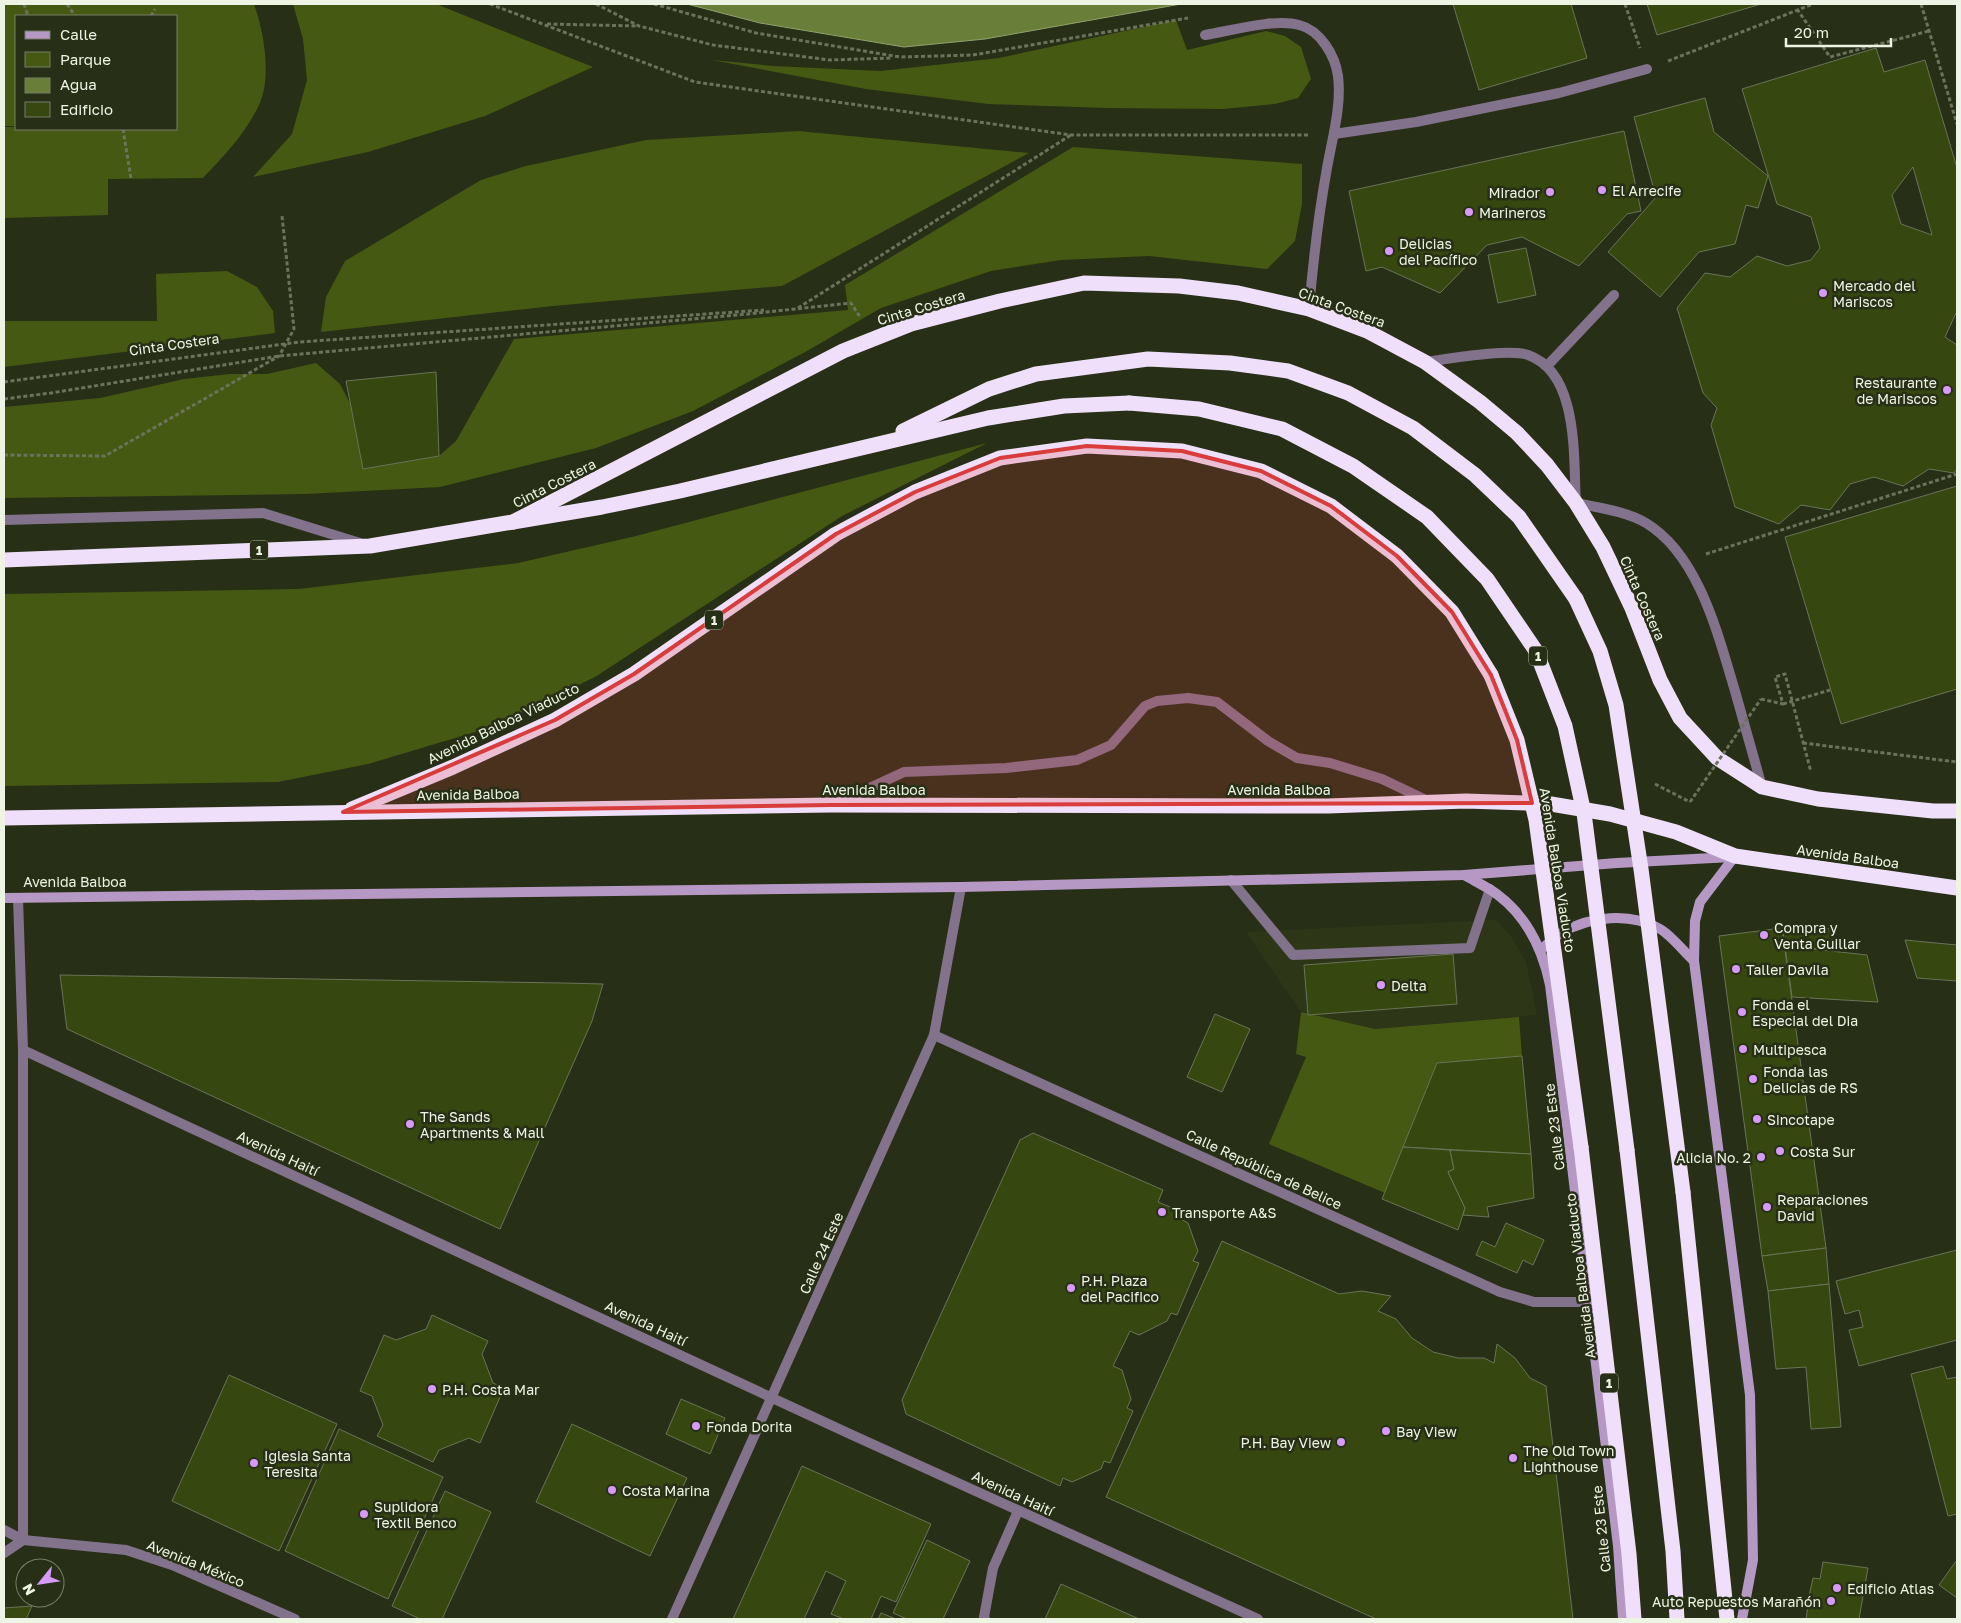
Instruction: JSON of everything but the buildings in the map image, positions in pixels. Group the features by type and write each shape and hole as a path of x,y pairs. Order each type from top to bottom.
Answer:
{"highway":[{"name":"Cinta Costera","path":"513,522 843,351 911,324 1000,301 1084,284 1179,286 1238,293 1309,309 1367,331 1425,362 1480,402 1517,433 1547,465 1576,504 1603,547 1632,608 1660,680 1680,718 1717,758 1762,786 1818,799 1933,811 1957,811"},
{"path":"879,443 989,389 1036,374 1148,359 1230,363 1288,371 1348,393 1413,428 1475,475 1519,517 1576,599 1600,651 1616,705 1641,868 1683,1192 1728,1619"},
{"name":"1","path":"879,443 998,416 1064,406 1129,403 1199,409 1282,428 1354,466 1427,517 1487,579 1536,651 1565,726 1584,813 1627,1150 1673,1551 1677,1619"},
{"name":"Cinta Costera","path":"4,560 370,546 680,491 879,443"},
{"name":"Avenida Balboa Viaducto","path":"343,812 453,767 555,720 634,674 836,534 915,492 1000,458 1087,446 1182,451 1261,470 1331,506 1397,556 1452,612 1491,675 1517,740 1536,820 1581,1147 1629,1554 1634,1619"},
{"name":"Avenida Balboa","path":"4,818 832,805 1328,806 1466,801 1551,804 1610,814 1676,832 1735,856 1957,888"}],"main road":[{"name":"Avenida Balboa","path":"4,898 961,887 1464,875 1735,856"},
{"path":"1735,856 1700,902 1695,921 1694,961 1750,1395 1753,1560 1742,1619"},
{"name":"Calle 23 Este","path":"1464,875 1490,889 1513,909 1528,927 1540,950 1550,985 1618,1546 1623,1619"},
{"path":"1540,950 1560,934 1584,922 1610,918 1637,920 1661,930 1694,961"}],"street":[{"path":"1205,35 1278,22 1300,25 1318,35 1331,53 1338,75 1339,102 1326,175 1309,309"},
{"path":"1334,134 1416,122 1559,93 1647,69"},
{"path":"1548,366 1614,295"},
{"path":"1425,362 1503,353 1528,354 1548,366 1563,388 1571,418 1576,504 1622,514 1645,523 1665,538 1684,561 1704,598 1719,636 1762,786"},
{"path":"4,520 263,513 370,546"},
{"path":"832,805 904,772 1006,768 1077,760 1111,745 1145,706 1157,701 1188,698 1217,702 1268,741 1297,758 1330,763 1382,778 1430,802"},
{"path":"1231,880 1293,955 1470,948 1490,889"},
{"name":"Calle 24 Este","path":"672,1619 934,1035 961,887"},
{"path":"4,1553 23,1540 23,1050 18,898"},
{"name":"Calle República de Belice","path":"934,1035 1500,1292 1534,1302 1589,1302"},
{"name":"Avenida Haití","path":"23,1050 1018,1511 1258,1619"},
{"path":"985,1619 993,1568 1018,1511"},
{"name":"Avenida México","path":"4,1530 23,1540 126,1550 172,1565 295,1619"}],"path":[{"path":"67,4 74,15"},
{"path":"490,4 695,82 1071,135 1334,134"},
{"path":"594,4 639,26 713,45 830,60 973,55 1194,17"},
{"path":"654,4 756,33 900,58"},
{"path":"1625,4 1647,69 1813,4"},
{"path":"1921,4 1957,124"},
{"path":"152,15 155,9"},
{"path":"1797,9 1830,57 1929,31"},
{"path":"542,24 639,26"},
{"path":"123,130 130,179"},
{"path":"4,399 51,394 279,356 797,308 1071,135"},
{"path":"4,455 105,456 279,356 294,329 282,216"},
{"name":"Cinta Costera","path":"4,382 285,344 797,308"},
{"path":"1684,561 1957,474"},
{"path":"1783,704 1776,677 1785,674 1818,799"},
{"path":"1650,782 1690,802 1761,698 1783,704 1830,690"},
{"path":"1803,743 1957,762"}],"highlighted area":[{"path":"1087,446 1182,451 1261,471 1331,506 1397,556 1452,612 1491,675 1517,740 1532,803 831,805 343,812 555,720 634,674 836,534 915,492 1000,458"}],"shaded area":[{"path":"1496,920 1512,938 1526,962 1537,1015 1375,1029 1301,1012 1246,932"}],"green space":[{"path":"4,4 254,4 261,28 265,54 266,68 263,94 254,115 241,135 203,178 108,179 108,215 4,218 4,127 15,127 15,130 178,130 178,15 15,15 15,126 4,126"},
{"path":"293,4 436,4 593,67 485,116 368,152 253,177 292,134 307,80 303,39"},
{"path":"1176,20 1187,50 1266,31 1285,36 1301,47 1311,79 1298,98 1275,104 1223,109 1107,108 988,104 866,89 712,60 773,66 880,71 999,58"},
{"path":"798,131 1029,153 782,286 553,306 321,332 326,297 345,261 481,180 526,166 646,140"},
{"path":"1073,147 1302,164 1302,204 1295,241 1267,269 1149,256 1061,260 991,271 881,308 807,351 693,411 596,448 440,487 306,494 4,498 4,407 100,398 184,379 230,374 267,374 316,363 340,384 352,407 363,469 439,456 456,441 514,339 848,310 845,285"},
{"path":"227,271 257,287 273,311 275,333 4,367 4,321 157,321 156,274"},
{"path":"987,443 842,516 595,677 492,727 368,764 278,782 4,786 4,594 299,589 518,563 636,536"},
{"path":"1301,1012 1375,1029 1519,1017 1522,1056 1437,1063 1385,1193 1269,1144 1306,1057 1296,1054"}],"water":[{"path":"687,4 1181,4 985,39 904,47 760,23"}],"place":[{"name":"El Arrecife","path":"1602,190"},
{"name":"Mirador","path":"1550,192"},
{"name":"Marineros","path":"1469,212"},
{"name":"Delicias del Pacífico","path":"1389,251"},
{"name":"Mercado del Mariscos","path":"1823,293"},
{"name":"Restaurante de Mariscos","path":"1947,390"},
{"name":"Compra y Venta Guillar","path":"1764,935"},
{"name":"Taller Davila","path":"1736,969"},
{"name":"Delta","path":"1381,985"},
{"name":"Fonda el Especial del Dia","path":"1742,1012"},
{"name":"Multipesca","path":"1743,1049"},
{"name":"Fonda las Delicias de RS","path":"1753,1079"},
{"name":"Sincotape","path":"1757,1119"},
{"name":"The Sands Apartments & Mall","path":"410,1124"},
{"name":"Costa Sur","path":"1780,1151"},
{"name":"Alicia No. 2","path":"1761,1157"},
{"name":"Reparaciones David","path":"1767,1207"},
{"name":"Transporte A&S","path":"1162,1212"},
{"name":"P.H. Plaza del Pacifico","path":"1071,1288"},
{"name":"P.H. Costa Mar","path":"432,1389"},
{"name":"Fonda Dorita","path":"696,1426"},
{"name":"Bay View","path":"1386,1431"},
{"name":"P.H. Bay View","path":"1341,1442"},
{"name":"The Old Town Lighthouse","path":"1513,1458"},
{"name":"Iglesia Santa Teresita","path":"254,1463"},
{"name":"Costa Marina","path":"612,1490"},
{"name":"Suplidora Textil Benco","path":"364,1514"},
{"name":"Edificio Atlas","path":"1837,1588"},
{"name":"Auto Repuestos Marañón","path":"1831,1601"}]}
